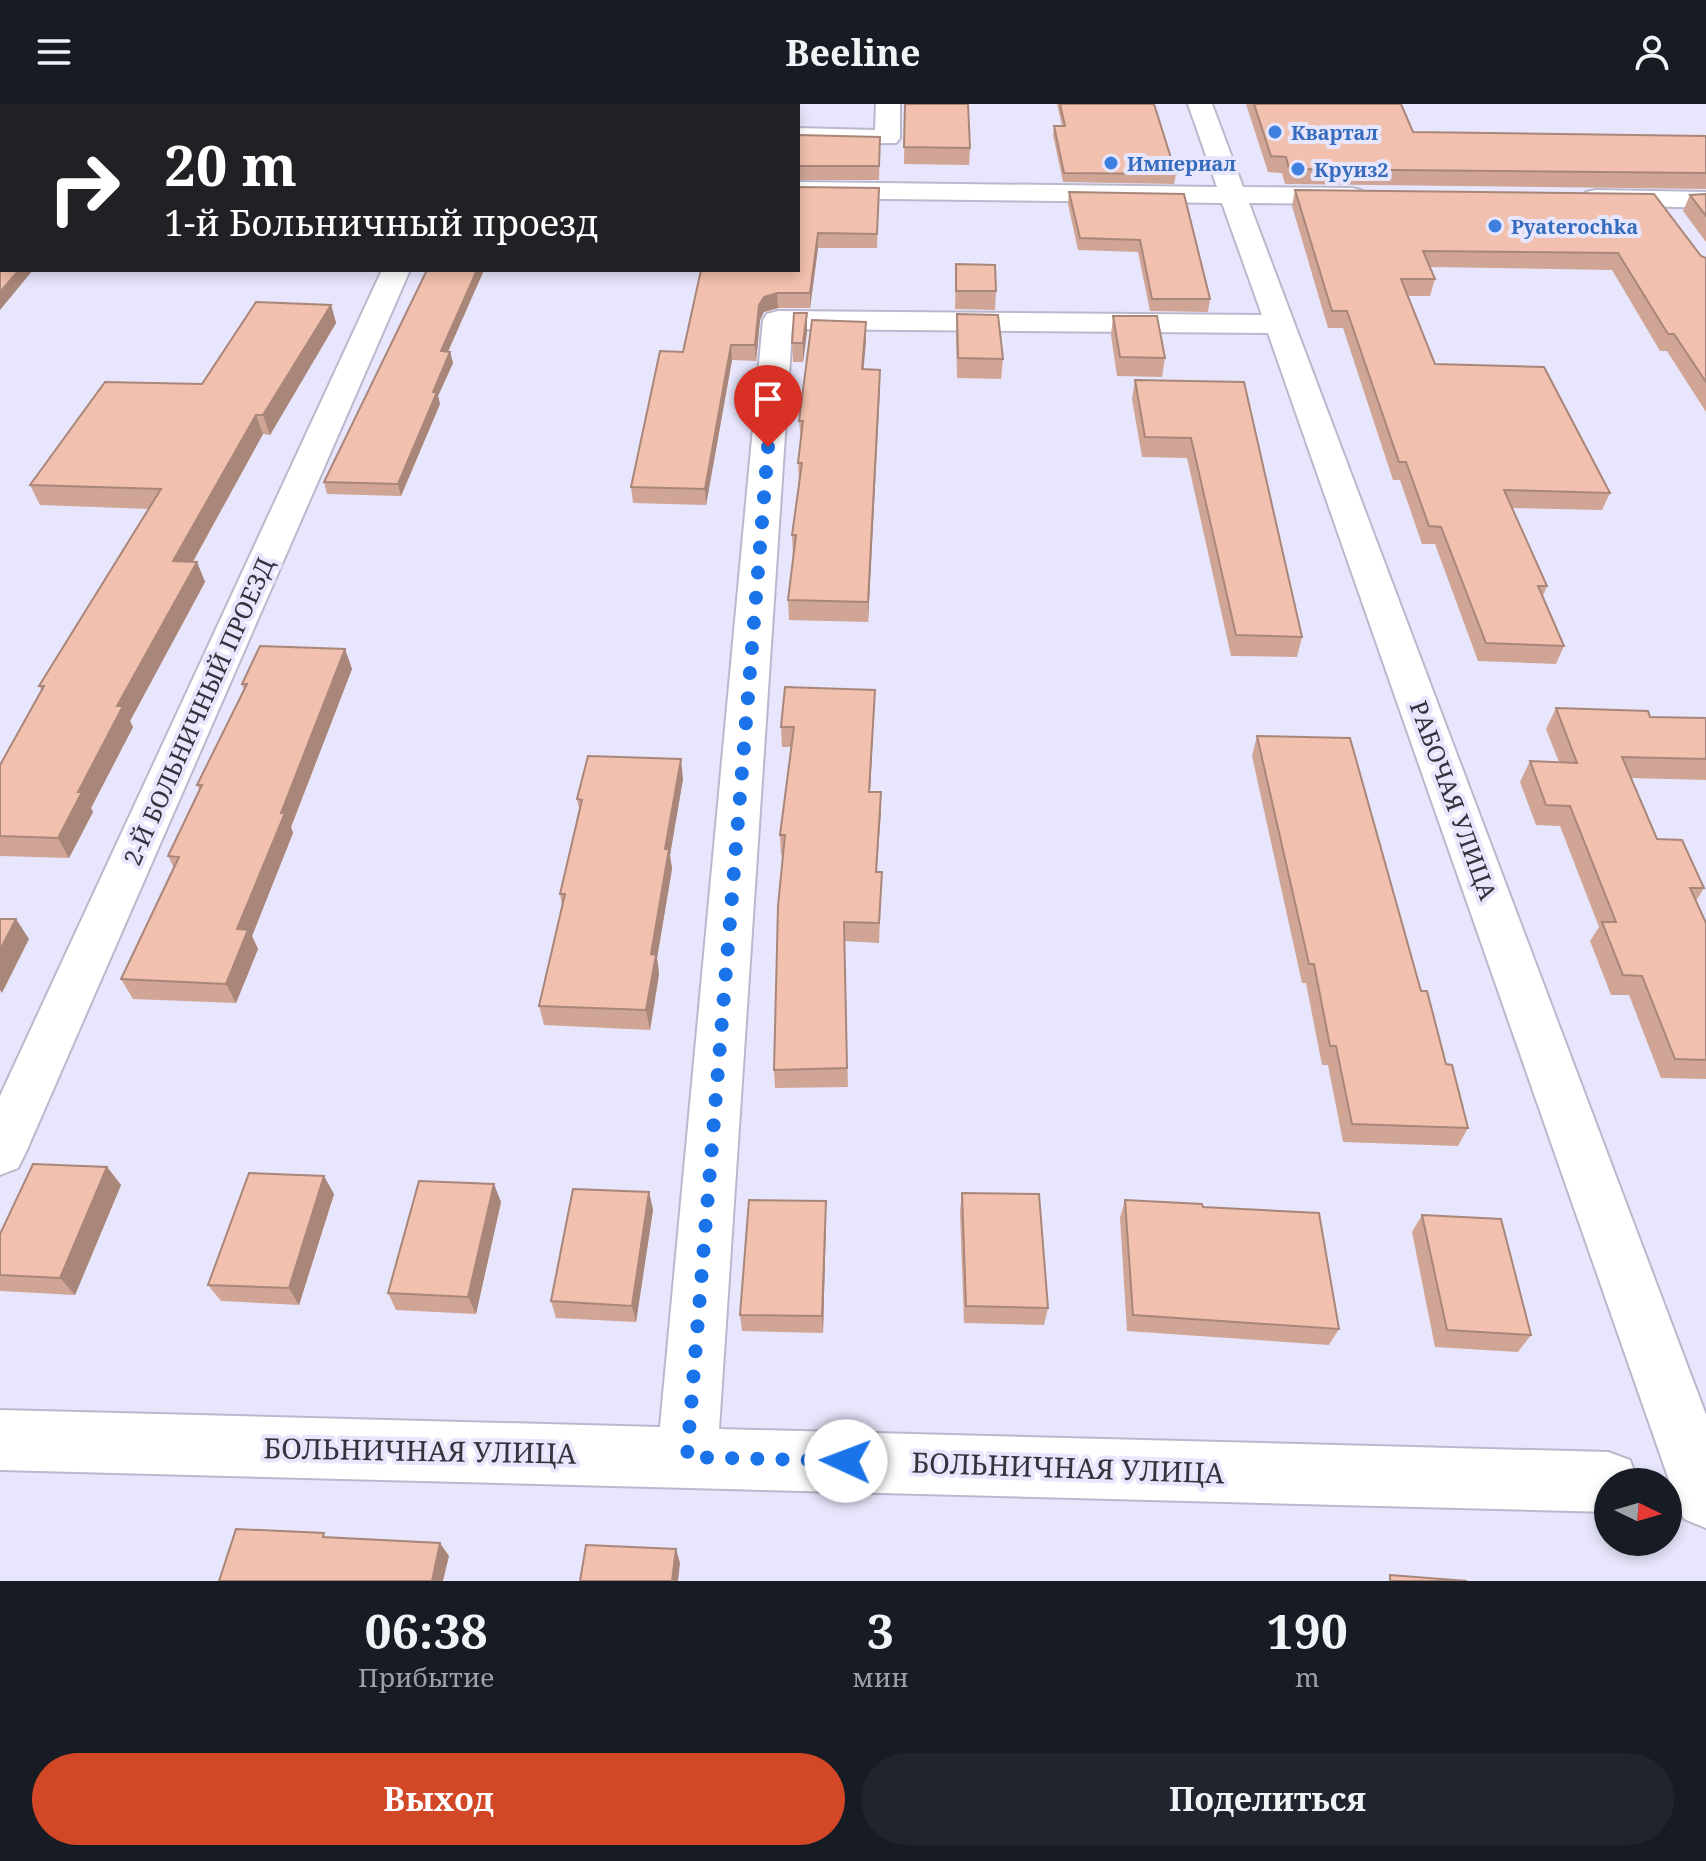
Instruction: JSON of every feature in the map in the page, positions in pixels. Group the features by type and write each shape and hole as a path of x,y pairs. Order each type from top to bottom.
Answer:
{"street":[{"path":"800,136 887,138 888,104"},
{"name":"РАБОЧАЯ УЛИЦА","path":"1200,104 1695,1488"},
{"path":"841,190 844,155"},
{"path":"800,190 1374,196"},
{"path":"1563,198 1666,210 1706,200"},
{"name":"2-Й БОЛЬНИЧНЫЙ ПРОЕЗД","path":"0,1152 395,272"},
{"path":"687,1457 778,320 1281,324"},
{"name":"БОЛЬНИЧНАЯ УЛИЦА","path":"0,1440 1594,1482"}],"building":[{"path":"905,104 968,104 970,148 904,147"},
{"path":"1060,104 1154,104 1176,174 1064,173 1054,126 1065,126"},
{"path":"1254,104 1401,104 1413,132 1706,136 1706,173 1289,169 1286,157 1271,156"},
{"path":"800,135 880,137 879,166 800,166"},
{"path":"800,187 879,188 877,234 818,233 810,293 777,293 764,297 759,305 755,345 731,345 705,489 631,487 660,351 683,352 701,272 800,272"},
{"path":"1295,190 1654,194 1701,256 1706,258 1706,382 1674,334 1668,334 1618,253 1423,251 1435,279 1401,279 1435,364 1544,367 1610,493 1504,490 1547,586 1538,586 1564,646 1486,643 1441,527 1429,526 1406,462 1399,462 1347,311 1332,311"},
{"path":"1069,192 1184,194 1210,299 1152,299 1140,240 1080,238"},
{"path":"1706,194 1706,216 1690,195"},
{"path":"956,264 995,265 996,291 956,291"},
{"path":"0,272 17,272 0,292"},
{"path":"426,272 476,272 441,351 450,352 433,392 437,392 398,484 324,482"},
{"path":"256,302 331,305 263,415 256,415 173,561 197,562 117,706 123,706 58,838 0,836 0,765 44,686 39,686 161,489 30,485 105,382 202,384"},
{"path":"794,313 807,313 803,343 792,343"},
{"path":"957,314 998,315 1003,359 958,358"},
{"path":"1113,316 1157,316 1165,358 1120,357"},
{"path":"812,320 866,322 862,369 880,370 868,602 788,600 796,535 792,535 802,463 798,463 803,421 799,421"},
{"path":"1135,380 1244,382 1302,637 1236,635 1191,438 1145,437"},
{"path":"260,646 345,649 281,813 285,813 237,929 248,930 226,984 121,979 179,857 168,856 202,785 197,785 247,684 242,684"},
{"path":"785,687 875,690 869,792 881,792 876,872 882,872 879,923 844,922 847,1068 774,1070 778,906 785,835 780,835 794,727 781,727"},
{"path":"1556,708 1648,711 1650,717 1706,718 1706,759 1622,757 1657,839 1682,840 1704,888 1690,888 1706,923 1706,1060 1675,1059 1642,976 1623,975 1602,922 1616,922 1570,806 1546,805 1530,761 1577,763"},
{"path":"1257,736 1350,738 1421,991 1427,991 1446,1064 1452,1065 1468,1128 1352,1124 1336,1046 1330,1046 1314,964 1309,964"},
{"path":"588,756 681,759 665,849 669,849 651,954 656,955 646,1010 539,1006 565,894 560,894 582,800 577,799"},
{"path":"0,919 16,919 0,950"},
{"path":"33,1164 107,1167 60,1278 0,1275 0,1234"},
{"path":"249,1173 324,1176 289,1288 208,1285"},
{"path":"419,1181 494,1184 468,1297 388,1293"},
{"path":"573,1189 649,1192 632,1306 551,1301"},
{"path":"962,1193 1039,1194 1048,1308 966,1306"},
{"path":"749,1200 826,1201 822,1316 740,1315"},
{"path":"1125,1200 1319,1213 1339,1329 1133,1315"},
{"path":"1422,1215 1501,1219 1531,1335 1447,1330"},
{"path":"236,1529 440,1543 432,1581 219,1581"},
{"path":"586,1545 676,1549 672,1581 580,1581"},
{"path":"1390,1575 1467,1581 1390,1581"}],"place":[{"name":"Квартал","path":"1275,132"},
{"name":"Империал","path":"1111,163"},
{"name":"Круиз2","path":"1298,169"},
{"name":"Pyaterochka","path":"1495,226"}],"route":[{"path":"768,447 687,1457 846,1461"}]}
